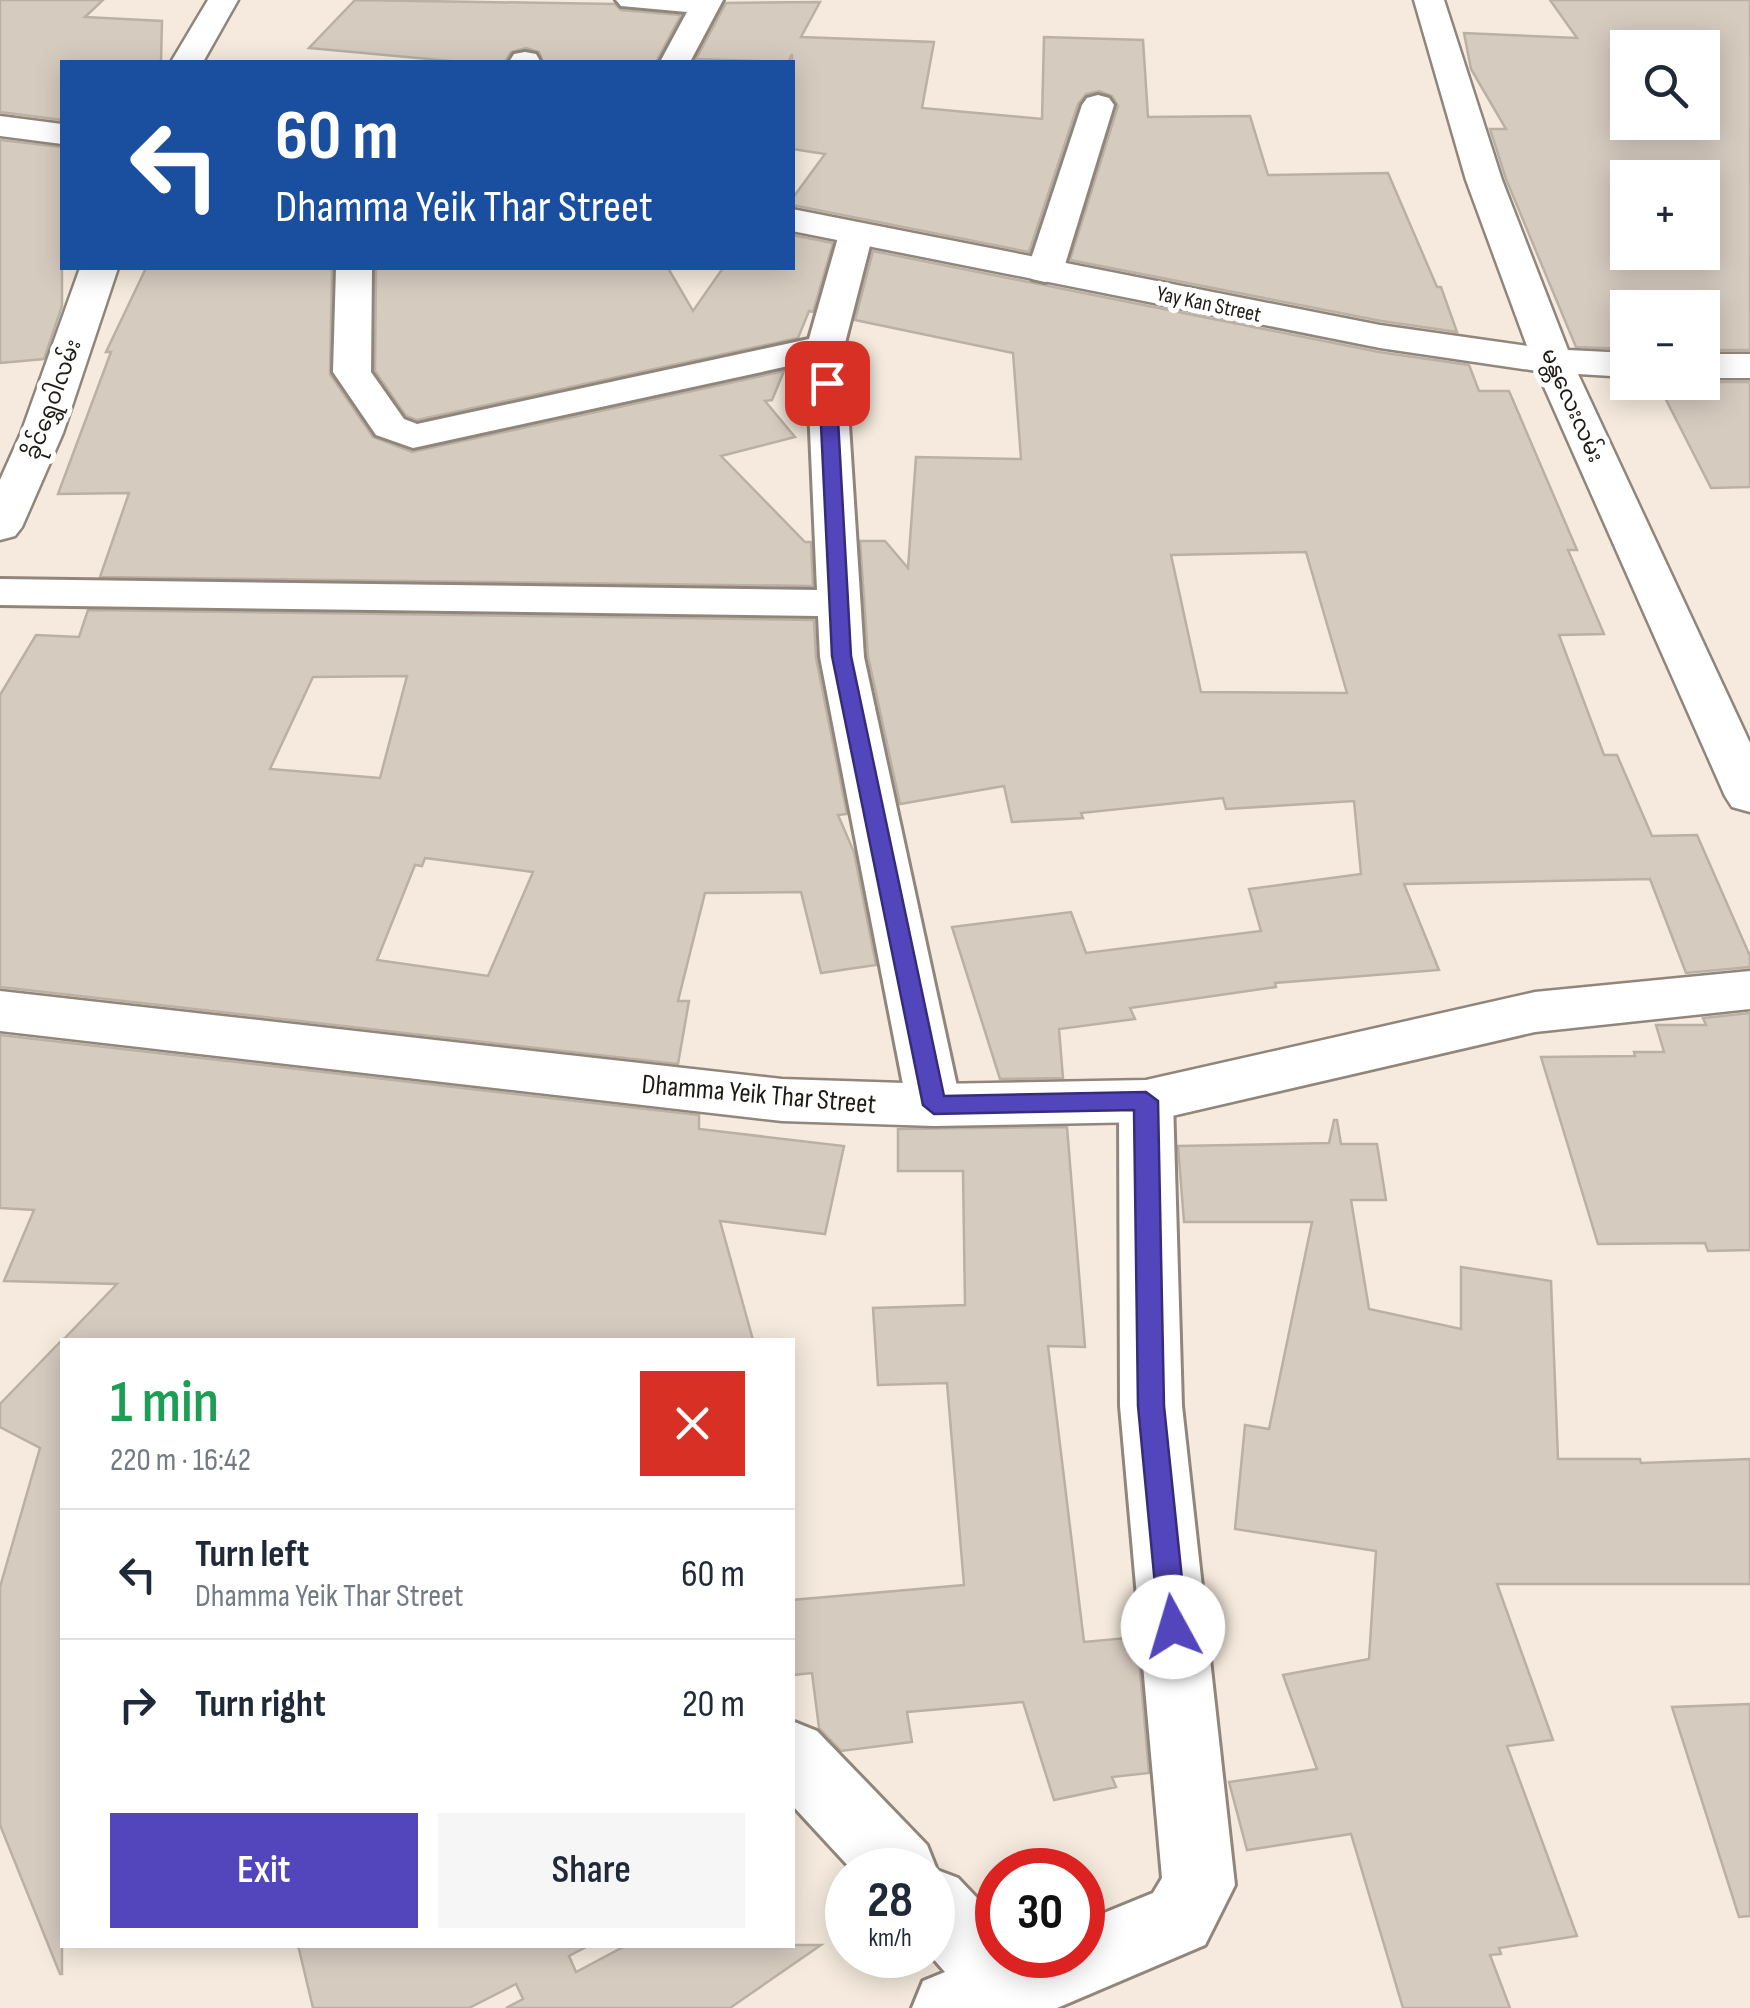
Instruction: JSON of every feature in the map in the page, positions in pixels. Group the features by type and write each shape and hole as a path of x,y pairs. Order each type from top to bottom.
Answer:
{"main road":[{"path":"187,60 221,0"},
{"name":"မန္တလေးလမ်း","path":"1429,0 1484,180 1553,363 1750,796"},
{"path":"0,126 60,134"},
{"name":"Yay Kan Street","path":"795,221 1348,334 1553,363 1610,365"},
{"name":"ခိုင်ရွှေဝါလမ်း","path":"0,527 42,433 98,270"},
{"path":"1720,366 1750,366"},
{"name":"Dhamma Yeik Thar Street","path":"0,1011 782,1100 934,1105 1146,1101 1535,1012 1750,990"}],"street":[{"path":"631,0 707,2 676,60"},
{"path":"1045,271 1098,104"},
{"path":"856,234 825,347 842,656 934,1105"},
{"path":"354,270 352,372 399,434 432,434 825,347"},
{"path":"0,592 838,603"},
{"path":"955,1949 981,1999 1179,1919 1199,1885 1151,1406 1146,1101"},
{"path":"795,1757 880,1848"}],"building":[{"path":"0,0 103,0 85,17 162,21 161,60 60,60 60,120 0,112"},
{"path":"355,0 615,4 621,10 681,15 657,60 542,60 539,52 526,48 511,52 506,60 439,60 309,48"},
{"path":"1550,0 1750,0 1750,350 1720,350 1720,290 1610,290 1610,348 1576,347 1506,179 1490,129 1506,129 1471,69 1464,33 1577,38"},
{"path":"820,2 801,37 934,42 922,108 1042,119 1044,37 1143,40 1148,117 1250,116 1268,175 1388,173 1437,287 1441,287 1457,332 1381,321 1070,260 1118,106 1112,96 1099,91 1086,94 1078,104 1029,252 795,206 795,195 825,154 795,149 795,60 792,54 789,60 696,59 726,3"},
{"path":"0,140 60,147 62,306 44,359 0,363"},
{"path":"795,236 833,243 813,312 809,311 798,338 417,420 406,416 375,371 376,270 669,270 693,311 722,270 795,270"},
{"path":"873,251 1379,352 1469,365 1479,391 1509,391 1577,550 1568,550 1604,634 1559,635 1604,755 1617,755 1652,836 1697,835 1750,956 1750,967 1686,973 1650,879 1404,884 1439,970 1275,983 1276,987 1130,1008 1135,1019 1059,1029 1063,1078 1000,1079 952,927 1071,912 1086,953 1261,931 1249,889 1361,874 1354,801 1226,809 1223,798 1081,813 1083,818 1012,822 1004,786 900,804 868,656 860,541 885,541 908,568 916,457 1021,459 1013,353 855,320","holes":["1306,552 1347,693 1201,692 1171,555"]},
{"path":"145,270 332,270 330,374 373,437 412,452 784,371 772,400 765,401 795,437 721,456 805,542 811,542 813,586 100,577 129,493 58,494 111,352 106,352"},
{"path":"1720,382 1750,382 1750,487 1711,488 1666,400 1720,400"},
{"path":"88,610 814,620 816,658 847,814 838,815 854,852 876,965 821,973 801,892 705,893 678,1001 689,1001 678,1064 0,987 0,695 36,635 79,637","holes":["407,676 380,778 270,769 313,677","425,858 533,872 488,976 377,960 415,865 422,866"]},
{"path":"1750,1013 1750,1250 1708,1251 1705,1243 1598,1244 1541,1057 1664,1052 1656,1025 1706,1025 1703,1018"},
{"path":"0,1035 699,1115 699,1129 844,1146 825,1234 720,1221 752,1338 65,1338 117,1284 4,1281 34,1210 0,1208"},
{"path":"1334,1120 1341,1144 1377,1144 1386,1200 1351,1200 1369,1309 1461,1329 1461,1267 1551,1281 1558,1459 1640,1459 1641,1463 1750,1459 1750,1584 1497,1584 1553,1740 1507,1746 1577,1936 1499,1948 1501,1954 1490,1955 1510,2008 1403,2008 1351,1834 1247,1850 1229,1782 1317,1769 1283,1675 1369,1659 1376,1551 1235,1529 1245,1425 1269,1429 1312,1222 1184,1222 1178,1146 1329,1143"},
{"path":"1067,1127 1085,1347 1048,1346 1084,1642 1137,1637 1149,1773 1112,1777 1116,1787 1054,1800 1023,1702 907,1712 912,1742 841,1751 819,1728 812,1673 795,1675 795,1600 964,1585 947,1383 878,1385 873,1308 965,1305 963,1171 898,1171 898,1129"},
{"path":"60,1342 62,1974 0,1825 0,1587 40,1448 0,1427 0,1404"},
{"path":"1750,1704 1750,1916 1739,1917 1672,1707"},
{"path":"821,1945 730,2008 506,2008 523,1999 516,1984 469,2008 313,2008 299,1948 584,1948 569,1956 576,1972 621,1948"}],"route":[{"path":"827,383 842,656 934,1105 1146,1101 1151,1406 1173,1627"}]}
